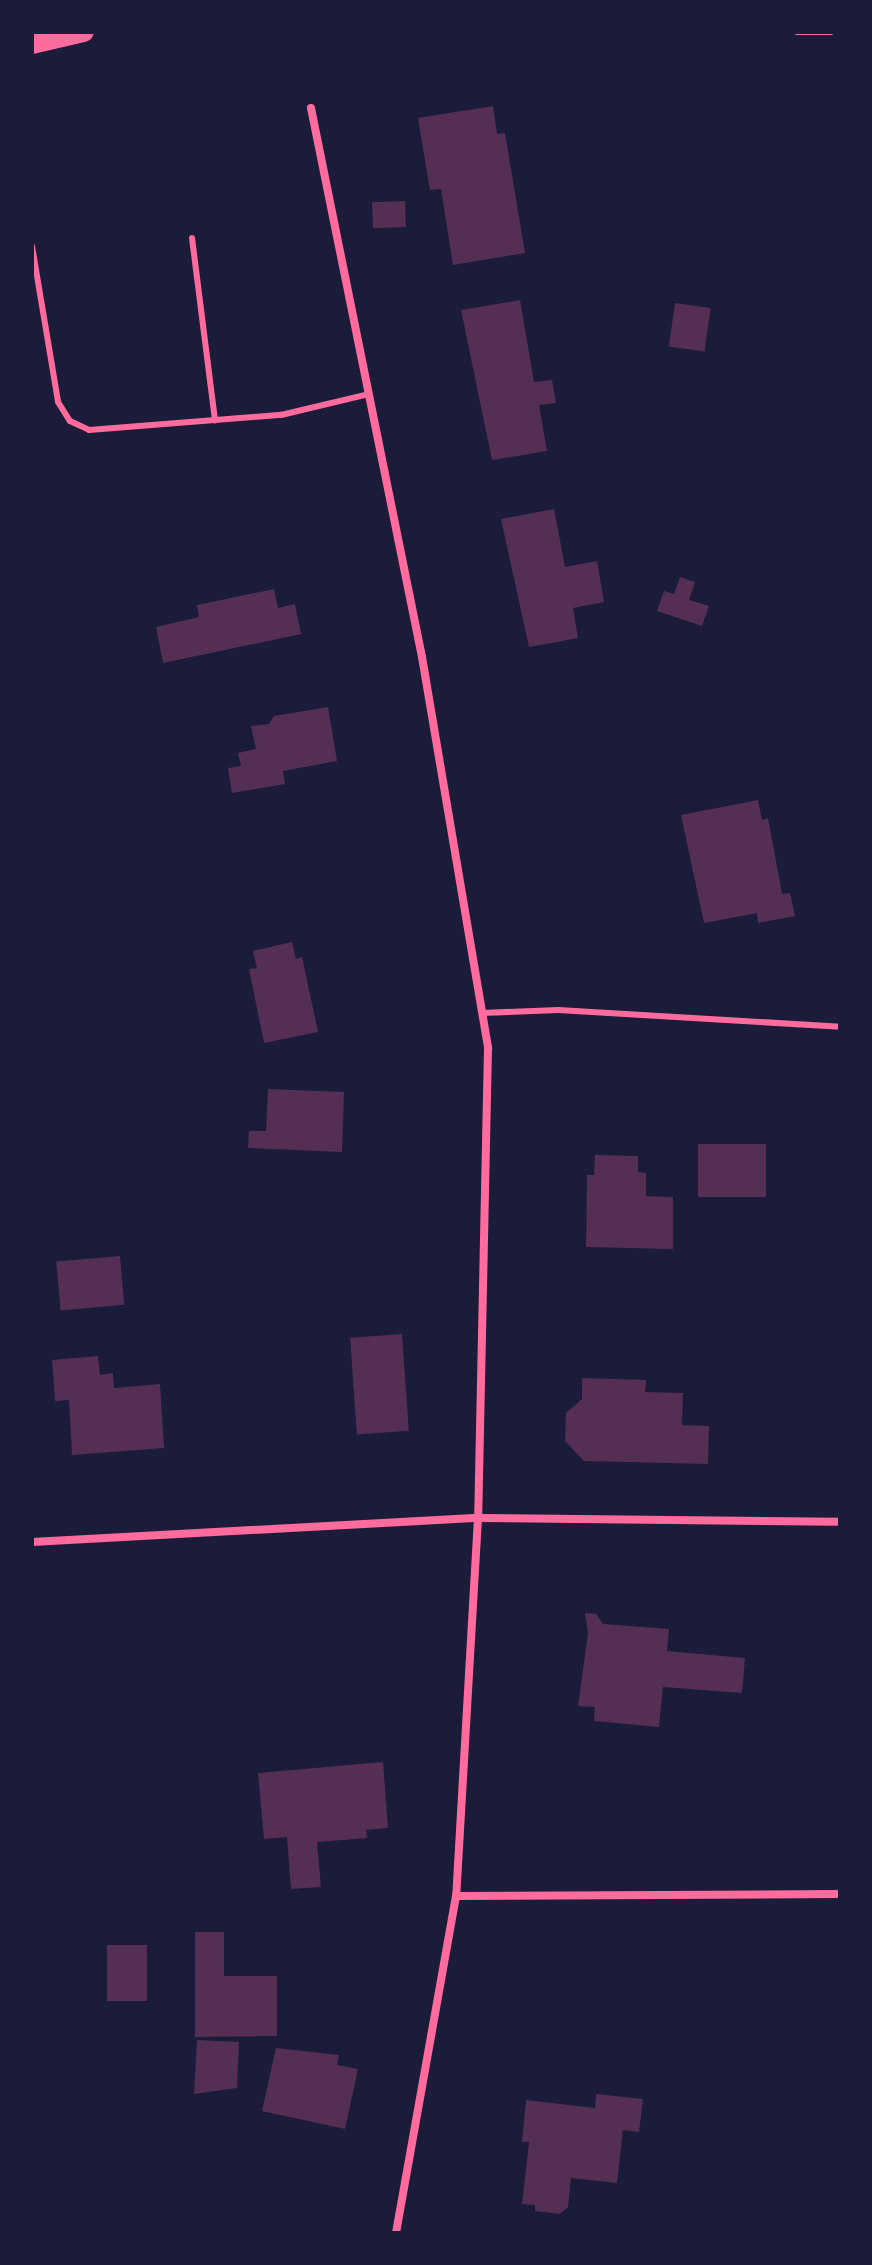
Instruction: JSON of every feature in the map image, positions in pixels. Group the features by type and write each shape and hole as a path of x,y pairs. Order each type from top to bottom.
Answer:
{"main road":[{"path":"32,44 84,32"}],"street":[{"path":"311,108 422,657 488,1048 478,1518 456,1896 396,2233"},
{"path":"32,1542 478,1518 840,1522"},
{"path":"456,1896 840,1894"}],"lane":[{"path":"797,32 831,32"},
{"path":"192,238 215,421"},
{"path":"32,246 58,402 70,421 111,431 281,415 369,394"},
{"path":"482,1013 558,1010 840,1027"}],"building":[{"path":"493,106 497,134 505,133 525,253 453,265 441,189 430,190 418,118"},
{"path":"405,201 406,227 373,228 372,202"},
{"path":"520,300 534,382 552,380 556,403 539,405 547,451 492,460 461,310"},
{"path":"675,303 711,308 705,352 669,347"},
{"path":"554,509 565,567 597,561 604,602 573,608 578,638 529,647 501,519"},
{"path":"680,577 695,582 689,600 709,606 702,626 657,611 664,591 674,594"},
{"path":"274,589 278,608 295,604 301,634 163,663 156,627 199,617 197,605"},
{"path":"328,707 337,761 283,771 285,784 232,793 228,768 241,766 238,753 256,749 251,726 269,724 274,716"},
{"path":"758,800 762,820 768,818 782,894 790,893 795,916 758,923 757,913 704,923 681,815"},
{"path":"292,942 296,959 302,957 318,1032 264,1043 249,969 257,968 253,951"},
{"path":"268,1089 344,1092 342,1152 248,1148 249,1131 266,1131"},
{"path":"698,1144 766,1144 766,1197 698,1197"},
{"path":"595,1155 638,1156 638,1172 646,1173 646,1196 673,1197 673,1249 586,1247 587,1175 594,1175"},
{"path":"120,1256 124,1305 61,1310 56,1262"},
{"path":"402,1334 409,1431 357,1434 350,1338"},
{"path":"98,1356 100,1375 113,1373 114,1388 160,1384 164,1448 72,1455 69,1400 55,1401 52,1360"},
{"path":"582,1378 646,1380 645,1392 683,1393 682,1425 709,1426 708,1464 584,1461 565,1441 566,1413 582,1399"},
{"path":"585,1613 596,1614 603,1624 669,1629 667,1651 745,1658 742,1693 663,1687 659,1727 594,1721 595,1707 578,1706 588,1633"},
{"path":"383,1762 388,1828 366,1830 367,1838 317,1842 321,1887 291,1889 287,1837 264,1839 258,1773"},
{"path":"195,1932 224,1932 224,1976 277,1976 277,2036 195,2037"},
{"path":"107,1945 147,1945 147,2001 107,2001"},
{"path":"197,2040 239,2042 237,2088 194,2094"},
{"path":"276,2048 339,2055 337,2065 358,2069 345,2129 262,2111"},
{"path":"596,2094 643,2099 639,2132 623,2130 617,2183 571,2178 568,2207 560,2214 535,2211 535,2205 522,2204 529,2142 522,2142 526,2100 595,2108"}]}
